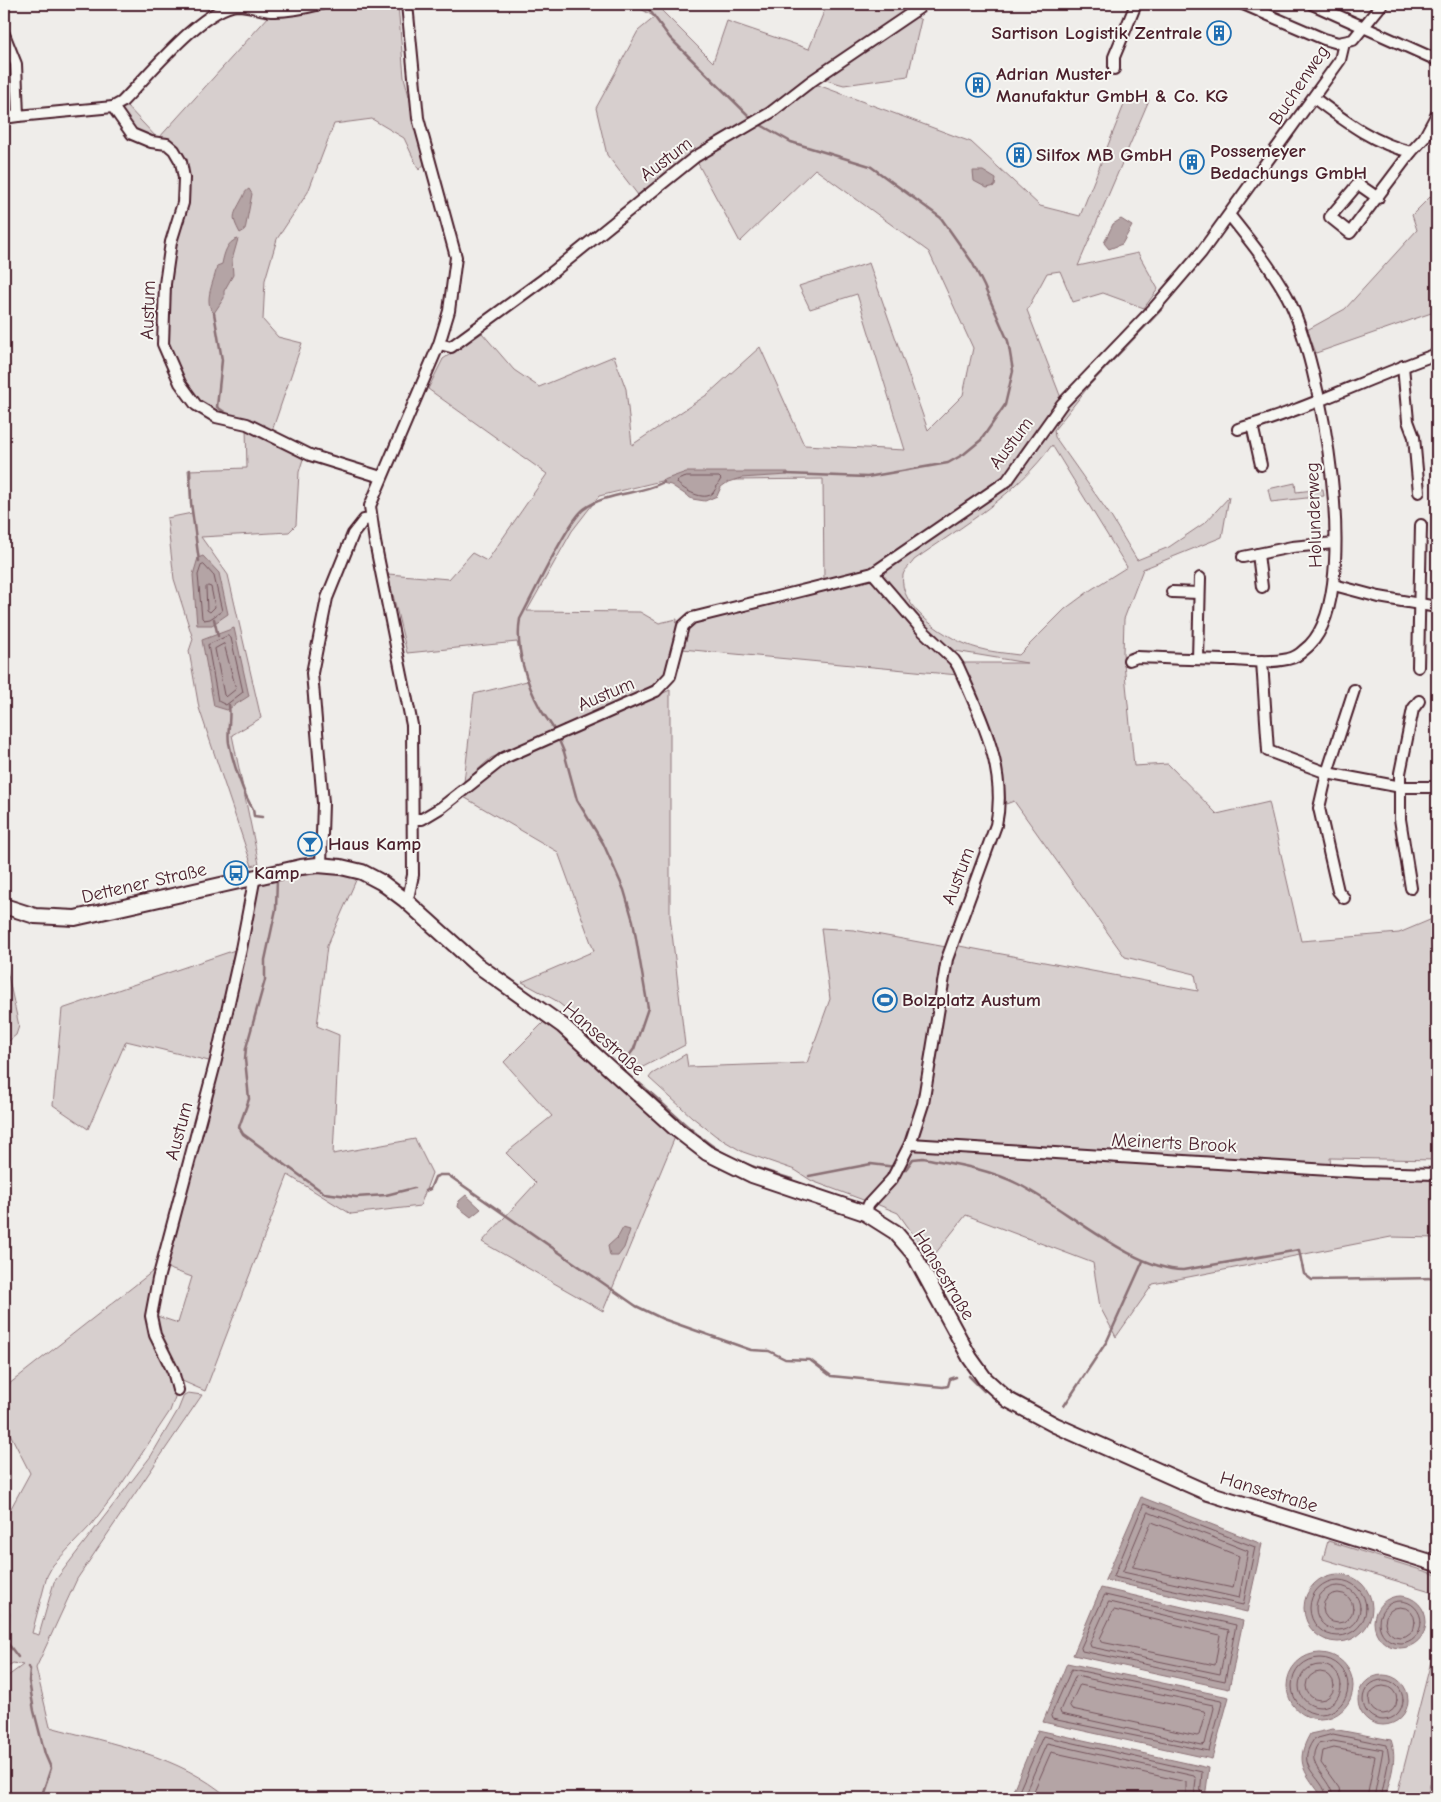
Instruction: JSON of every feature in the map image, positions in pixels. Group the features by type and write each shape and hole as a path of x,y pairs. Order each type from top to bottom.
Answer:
{"street":[{"path":"4,118 114,107 122,102 202,21 215,12 238,5 271,11 295,10 320,4"},
{"path":"405,900 413,884 412,725 370,506 381,476 439,344 449,311 456,257 418,118 407,4"},
{"name":"Austum","path":"439,344 451,347 501,313 695,157 770,113 810,82 918,8 921,4"},
{"path":"1114,69 1114,57 1136,4"},
{"path":"1243,4 1324,39 1344,43"},
{"path":"1312,4 1437,60"},
{"name":"Buchenweg","path":"1154,308 1230,216 1340,60 1344,43 1353,40 1382,4"},
{"path":"4,34 16,64 18,116"},
{"path":"1314,98 1365,135 1394,148 1411,152"},
{"name":"Austum","path":"114,107 132,134 151,142 167,144 174,150 180,162 184,178 183,202 172,242 165,284 162,344 180,383 196,404 216,417 247,424 310,455 381,476"},
{"path":"1378,198 1358,184 1330,217 1350,233 1378,198 1411,152 1424,138 1437,114"},
{"name":"Holunderweg","path":"1129,660 1137,657 1262,661 1288,659 1303,652 1313,643 1326,622 1334,585 1334,497 1320,399 1303,337 1287,296 1258,250 1230,216"},
{"name":"Austum","path":"414,819 422,819 442,807 504,758 656,691 670,676 683,626 692,618 873,574 1007,481 1062,404 1154,308"},
{"path":"1238,429 1279,417 1320,399 1437,354"},
{"path":"1403,366 1408,421 1414,436 1419,492"},
{"path":"1252,426 1261,465"},
{"path":"321,865 323,803 312,672 327,598 353,534 364,520 371,519"},
{"path":"1418,667 1421,525"},
{"path":"1243,557 1292,547 1334,543"},
{"path":"1258,554 1262,587"},
{"name":"Austum","path":"864,1213 869,1204 892,1179 910,1144 923,1104 947,959 996,825 1001,805 1000,784 988,739 958,666 922,630 873,574"},
{"path":"1198,660 1200,578"},
{"path":"1334,585 1437,607"},
{"path":"1172,592 1200,593"},
{"path":"1262,661 1268,751 1326,773 1400,787 1437,787"},
{"path":"1344,898 1338,891 1319,808 1326,773 1354,690"},
{"path":"1410,888 1400,819 1400,773 1413,709 1419,700"},
{"name":"Dettener Straße","path":"4,906 35,916 75,918 254,876 301,866 321,865 362,872 381,882 405,900"},
{"name":"Austum","path":"178,1390 155,1335 151,1316 158,1279 222,1033 254,876"},
{"name":"Hansestraße","path":"405,900 476,964 563,1026 700,1148 739,1170 864,1213 882,1222 904,1240 970,1358 985,1379 1008,1400 1055,1425 1208,1493 1437,1564"},
{"name":"Meinerts Brook","path":"910,1144 1342,1171 1437,1174"}],"shaded area":[{"path":"346,4 398,4 404,77 426,162 419,170 404,138 372,119 334,124 308,192 277,239 265,280 263,320 278,337 302,343 272,431 215,412 198,401 183,383 166,344 168,286 175,240 187,200 181,155 135,132 119,110 126,105 158,139 270,15 283,17"},
{"path":"632,4 655,4 713,62 727,21 809,49 827,4 921,4 810,82 971,142 1040,206 1080,216 1129,92 1149,100 1078,266 1138,253 1158,289 1144,308 1103,293 1073,302 1060,271 1047,273 1027,310 1061,398 1003,478 879,563 865,570 824,581 823,479 734,480 741,478 661,481 599,496 572,531 527,611 640,612 659,623 677,619 674,648 664,677 645,690 491,758 464,782 474,694 527,681 517,642 407,653 388,574 449,579 472,553 487,561 547,474 428,389 443,359 482,333 514,370 539,387 614,356 626,389 632,445 708,394 760,347 804,445 905,450 857,294 810,309 799,286 869,263 928,430 963,395 973,348 929,252 815,169 740,242 695,158 677,172 674,167 638,195 607,155 596,108 638,31 655,17"},
{"path":"915,16 921,20 908,76 844,85 822,79"},
{"path":"1430,197 1437,203 1437,311 1316,353 1307,330 1345,309 1417,230 1412,215"},
{"path":"1163,303 1164,308 1089,386 1054,430 1055,437 1110,515 1137,560 1169,547 1206,522 1229,497 1222,537 1143,569 1124,619 1123,653 1134,766 1168,764 1217,814 1269,802 1301,941 1399,933 1437,917 1437,1160 1330,1158 1332,1177 1437,1180 1437,1238 1391,1237 1153,1284 1116,1337 1100,1307 1093,1263 966,1215 931,1259 898,1213 874,1203 912,1147 954,945 1198,991 1195,974 1125,957 1014,801 1006,804 1004,784 995,748 962,663 1027,663 955,651 937,638 883,578 883,571 1010,484 1064,410","holes":["1052,445 1127,567 1065,609 1019,655 982,649 966,644 940,631 917,611 908,599 903,587 903,575 914,560 1006,494 1038,463"]},
{"path":"246,428 304,456 299,472 296,525 289,532 201,537 228,575 261,718 232,735 259,864 252,866 199,708 189,651 193,639 174,579 167,518 192,513 188,470 247,468"},
{"path":"1295,483 1296,492 1323,489 1324,496 1271,502 1268,489"},
{"path":"868,579 875,584 950,663 958,675 682,649 686,627 694,620"},
{"path":"670,690 670,916 685,1045 641,1068 555,1000 522,982 594,951 558,852 462,796 496,766"},
{"path":"314,873 334,873 357,878 327,946 317,1026 339,1035 333,1154 415,1139 432,1173 420,1206 351,1214 288,1175 205,1391 180,1380 156,1327 154,1315 178,1323 192,1277 164,1267 258,884"},
{"path":"821,928 854,930 946,947 941,962 931,1045 921,1100 913,1127 890,1177 866,1201 812,1181 795,1170 743,1152 716,1136 649,1078 652,1074 686,1054 688,1067 807,1063 830,999"},
{"path":"238,949 213,1062 126,1041 88,1129 53,1105 62,1009"},
{"path":"6,966 19,1026 16,1035 4,1045 4,968"},
{"path":"545,1021 675,1137 603,1311 482,1242 536,1183 506,1153 552,1116 504,1062"},
{"path":"157,1268 151,1296 164,1358 175,1390 175,1397 170,1411 119,1488 91,1525 53,1565 47,1576 32,1633 39,1635 54,1582 151,1456 178,1410 184,1395 188,1393 202,1395 77,1579 36,1668 50,1727 121,1746 167,1761 210,1783 229,1798 4,1798 4,1679 23,1665 13,1663 4,1668 4,1521 30,1473 4,1422 4,1388"},
{"path":"1328,1541 1437,1575 1437,1593 1323,1559"},
{"path":"1437,1638 1437,1753 1427,1798 1396,1798"}],"water":[{"path":"973,171 983,171 996,179 995,186 987,188 974,181"},
{"path":"249,189 252,194 245,230 240,233 234,216 246,191"},
{"path":"1121,219 1132,226 1122,244 1109,249 1104,243 1113,224"},
{"path":"238,239 232,260 233,275 224,291 224,298 214,313 209,303 209,297 217,266 222,264 225,252 231,242"},
{"path":"686,472 788,472 788,475 741,478 728,482 721,487 717,496 705,501 692,499 671,485 661,481"},
{"path":"203,556 219,573 228,614 212,625 197,625 193,575 198,558"},
{"path":"234,628 249,696 227,710 214,706 202,640"},
{"path":"466,1195 481,1209 471,1217 458,1207 459,1201"},
{"path":"623,1228 630,1230 624,1248 618,1256 610,1256 608,1246 618,1237"},
{"path":"1141,1497 1262,1544 1247,1612 1105,1580"},
{"path":"1338,1574 1351,1577 1362,1584 1369,1595 1372,1608 1369,1621 1362,1632 1351,1639 1338,1642 1325,1639 1314,1632 1307,1621 1304,1608 1307,1595 1314,1584 1325,1577"},
{"path":"1101,1588 1243,1621 1229,1689 1073,1655"},
{"path":"1395,1596 1405,1596 1414,1600 1422,1608 1426,1622 1422,1636 1414,1644 1405,1648 1395,1648 1386,1644 1378,1636 1374,1627 1374,1617 1378,1608 1386,1600"},
{"path":"1320,1653 1332,1656 1343,1663 1350,1674 1353,1686 1350,1698 1343,1709 1332,1716 1320,1719 1308,1716 1297,1709 1290,1698 1287,1686 1290,1674 1297,1663 1308,1656"},
{"path":"1067,1663 1229,1697 1212,1759 1043,1722"},
{"path":"1378,1675 1388,1675 1401,1682 1408,1695 1408,1705 1401,1718 1388,1725 1378,1725 1369,1721 1362,1714 1358,1705 1358,1695 1362,1686 1369,1679"},
{"path":"1333,1729 1391,1740 1394,1754 1385,1798 1323,1798 1307,1775 1302,1761 1302,1753 1310,1734"},
{"path":"1038,1730 1209,1768 1205,1798 1010,1798"}],"waterway":[{"path":"645,4 670,38 753,120"},
{"path":"759,124 791,142 870,166 941,218 972,262 984,286 1008,341 1013,371 1005,405 981,440 964,454 948,463 867,477 786,474"},
{"path":"214,313 222,360 217,407 229,415"},
{"path":"190,470 191,503 199,561"},
{"path":"556,733 541,710 526,677 520,653 520,619 560,543 577,516 584,509 603,499 664,482"},
{"path":"214,619 218,636"},
{"path":"229,705 229,743 233,759 254,816 262,817"},
{"path":"558,738 564,752 577,800 603,843 624,890 633,921 648,1008 634,1049 628,1057"},
{"path":"277,879 276,909 265,960 265,980 246,1048 245,1059 249,1099 239,1127 243,1134 324,1193 356,1197 386,1195 414,1188"},
{"path":"620,1064 626,1070"},
{"path":"639,1083 696,1134 717,1149 744,1163 792,1179"},
{"path":"901,1168 906,1169 913,1159 923,1158 995,1174 1036,1194 1121,1249 1163,1267 1183,1270 1299,1250 1304,1274 1312,1280 1437,1278"},
{"path":"809,1176 871,1164 896,1167"},
{"path":"425,1191 430,1189 435,1177 448,1175 636,1306 663,1319 751,1350 769,1351 785,1359 810,1360 831,1376 943,1387 948,1386 950,1379 956,1377"},
{"path":"1064,1406 1107,1341 1143,1261"},
{"path":"969,1376 984,1391"},
{"path":"1005,1389 1060,1419"},
{"path":"4,1458 8,1472 4,1512"},
{"path":"4,1531 5,1602 9,1614 6,1641 18,1657"},
{"path":"28,1667 30,1669 29,1681 34,1711 45,1754 51,1768 41,1798"}],"place":[{"name":"Sartison Logistik Zentrale","path":"1219,33"},
{"name":"Adrian Muster Manufaktur GmbH & Co. KG","path":"978,85"},
{"name":"Silfox MB GmbH","path":"1019,155"},
{"name":"Possemeyer Bedachungs GmbH","path":"1192,162"},
{"name":"Haus Kamp","path":"310,844"},
{"name":"Kamp","path":"236,873"},
{"name":"Bolzplatz Austum","path":"885,1000"}]}
